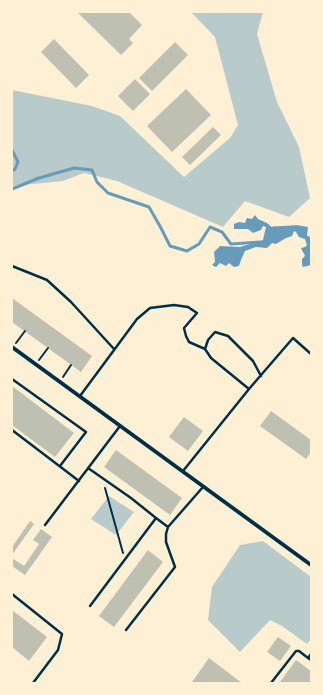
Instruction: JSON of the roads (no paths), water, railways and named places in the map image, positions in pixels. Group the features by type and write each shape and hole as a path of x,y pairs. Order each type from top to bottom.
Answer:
{"street":[{"path":"12,347 311,566"}],"lane":[{"path":"12,266 47,280 71,302 114,349"},
{"path":"80,396 137,319 150,308 174,305 188,307 197,313 184,328 189,342 205,349 210,358 249,389"},
{"path":"205,349 208,340 215,332 228,336 253,361 261,376"},
{"path":"183,472 249,389 293,338 311,354"},
{"path":"12,379 86,432 60,466"},
{"path":"45,526 120,426"},
{"path":"12,430 78,481"},
{"path":"88,468 168,527"},
{"path":"126,630 175,566 166,542 168,527 203,486"},
{"path":"90,606 156,518"},
{"path":"12,594 62,634 58,650 33,683"},
{"path":"271,683 296,651 299,651 311,660"},
{"path":"308,658 311,654"}],"water":[{"path":"255,215 258,219 267,223 274,229 296,225 308,227 307,236 311,237 311,265 303,267 302,265 302,259 305,256 301,248 307,245 305,239 299,237 294,231 292,236 276,244 272,243 267,248 256,247 245,251 239,266 234,267 229,263 226,266 220,263 216,267 212,265 215,262 214,252 220,246 240,247 263,240 266,227 263,226 261,230 253,233 248,229 234,229 234,224 239,222 245,223 247,218 252,219"}],"waterway":[{"path":"12,150 18,162 15,169 12,171"},
{"path":"12,189 39,178 74,168 92,170 97,182 108,193 149,207 170,246 187,251 199,244 210,227 222,232 231,244 260,242"},
{"path":"270,230 273,228 292,227"}]}
